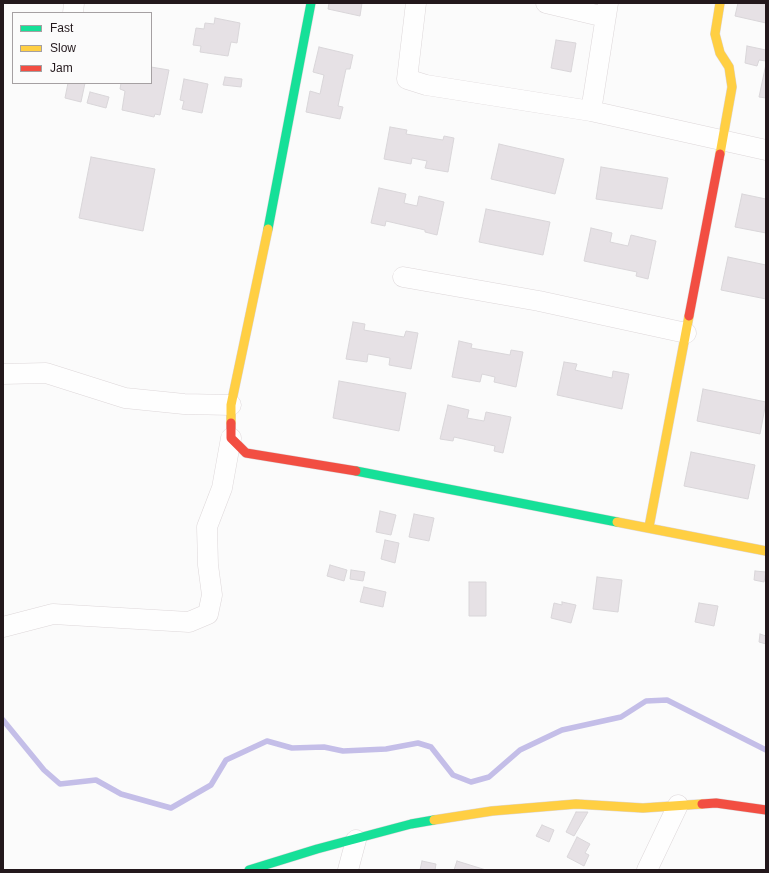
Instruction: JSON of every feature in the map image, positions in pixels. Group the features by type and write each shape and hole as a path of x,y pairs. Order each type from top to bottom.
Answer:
{"street":[{"path":"3,627 53,614 189,622 208,614 212,595 208,565 207,527 222,488 231,438 231,405 311,3"},
{"path":"416,3 407,79 426,85 591,111 766,150"},
{"path":"546,3 606,10 591,111"},
{"path":"649,527 732,87 729,67 720,53 715,34 720,3"},
{"path":"403,277 539,301 686,333"},
{"path":"3,374 46,373 125,398 184,404 231,405"},
{"path":"231,438 246,453 396,478 766,551"},
{"path":"249,870 317,849 356,840 411,824 492,811 576,804 643,808 716,803 766,810"},
{"path":"647,870 678,806"},
{"path":"348,870 356,840"}],"building":[{"path":"329,3 362,3 360,16 328,9"},
{"path":"738,3 766,4 766,23 735,16"},
{"path":"215,18 240,23 237,43 231,42 228,56 200,52 201,46 193,45 196,28 204,29 205,23 214,24"},
{"path":"556,40 576,43 571,72 551,68"},
{"path":"747,46 766,50 766,61 759,60 757,66 745,63"},
{"path":"319,47 353,55 350,69 346,69 338,106 343,107 340,119 306,112 310,91 320,94 324,75 313,72"},
{"path":"766,64 766,98 759,97"},
{"path":"152,67 169,70 160,115 155,114 154,117 122,110 125,91 120,89 121,84 152,84"},
{"path":"225,77 242,79 241,87 223,85"},
{"path":"184,79 208,84 202,113 182,109 184,101 180,100"},
{"path":"68,84 85,84 81,102 65,98"},
{"path":"90,92 109,97 106,108 87,103"},
{"path":"390,127 407,130 406,134 443,140 444,136 454,138 448,172 425,168 427,161 412,158 411,164 384,159"},
{"path":"499,144 564,159 555,194 491,179"},
{"path":"91,157 155,169 143,231 79,218"},
{"path":"601,167 668,178 662,209 596,199"},
{"path":"379,188 406,194 404,203 417,206 419,196 444,202 437,235 425,232 425,230 386,221 385,226 371,223"},
{"path":"742,194 766,199 766,233 735,227"},
{"path":"486,209 550,222 543,255 479,242"},
{"path":"591,228 612,233 610,242 628,246 631,235 656,241 648,279 636,276 637,272 584,261"},
{"path":"728,257 766,265 766,299 721,290"},
{"path":"353,322 365,324 364,330 404,337 406,331 418,333 411,369 389,365 390,358 368,354 367,362 346,359"},
{"path":"459,341 472,344 471,348 510,355 511,350 523,352 516,387 494,382 495,377 482,374 480,382 452,377"},
{"path":"564,362 577,364 575,370 612,378 613,371 629,374 622,409 557,395"},
{"path":"339,381 406,393 399,431 333,418"},
{"path":"703,389 766,402 760,434 697,421"},
{"path":"448,405 469,410 467,418 484,421 486,412 511,417 503,453 494,451 495,446 454,437 453,441 440,439"},
{"path":"691,452 755,465 748,499 684,486"},
{"path":"380,511 396,515 391,535 376,532"},
{"path":"414,514 434,518 429,541 409,537"},
{"path":"385,540 399,543 395,563 381,559"},
{"path":"330,565 347,570 344,581 327,576"},
{"path":"351,570 365,572 363,581 350,579"},
{"path":"755,571 766,572 764,582 754,580"},
{"path":"597,577 622,580 618,612 593,609"},
{"path":"469,582 486,582 486,616 469,616"},
{"path":"364,587 386,592 383,607 360,602"},
{"path":"562,602 576,605 571,623 551,618 554,603 562,605"},
{"path":"699,603 718,606 714,626 695,622"},
{"path":"760,634 766,636 766,644 759,642"},
{"path":"576,812 588,812 574,836 566,832"},
{"path":"542,825 554,830 549,842 536,836"},
{"path":"577,837 590,844 585,853 589,855 584,866 567,857"},
{"path":"422,861 436,864 435,870 420,870"},
{"path":"457,861 486,870 454,870"}],"waterway":[{"path":"3,720 44,770 60,784 96,780 121,794 171,808 211,785 226,760 267,741 292,748 324,747 343,751 386,749 418,743 431,747 453,775 471,782 489,777 520,750 562,730 621,717 646,701 667,700 766,750"}],"traffic: fast":[{"path":"268,229 311,3"},
{"path":"356,471 617,522"},
{"path":"249,870 317,849 411,824 434,820"}],"traffic: slow":[{"path":"720,3 715,34 720,53 729,67 732,87 720,154"},
{"path":"231,423 231,405 268,229"},
{"path":"649,527 689,316"},
{"path":"617,522 766,551"},
{"path":"434,820 492,811 576,804 643,808 702,804"}],"traffic: jam":[{"path":"689,316 720,154"},
{"path":"231,423 231,438 246,453 356,471"},
{"path":"702,804 716,803 766,810"}]}
